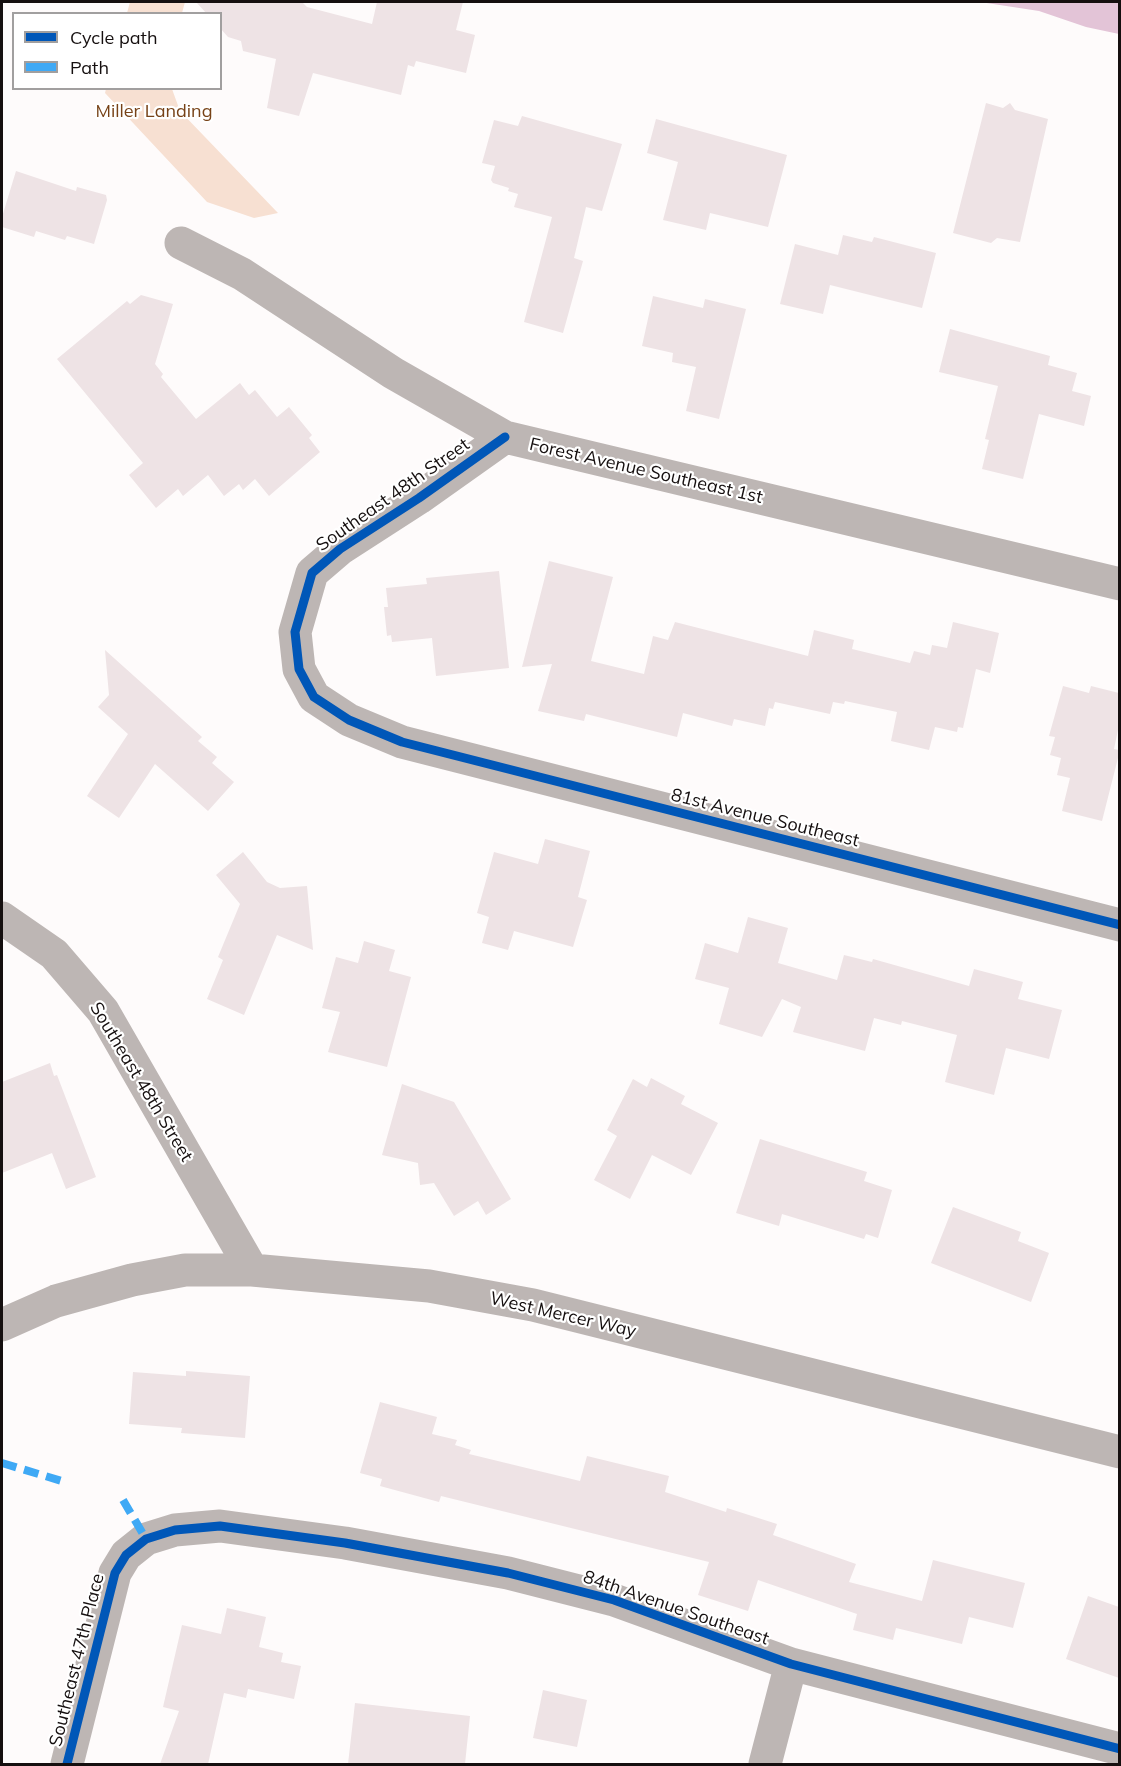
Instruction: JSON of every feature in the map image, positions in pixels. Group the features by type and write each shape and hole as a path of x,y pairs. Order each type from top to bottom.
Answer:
{"street":[{"name":"Forest Avenue Southeast 1st","path":"181,243 242,274 393,374 505,437 1119,584"},
{"name":"Southeast 48th Street","path":"402,742 349,720 314,697 299,669 295,632 303,599 312,573 340,549 419,498 505,437"},
{"name":"81st Avenue Southeast","path":"402,742 1119,925"},
{"name":"Southeast 48th Street","path":"2,918 54,954 103,1011 252,1270"},
{"name":"West Mercer Way","path":"2,1325 56,1301 132,1280 185,1269 252,1270 429,1286 533,1305 1119,1452"},
{"name":"84th Avenue Southeast","path":"146,1539 175,1530 220,1526 345,1543 508,1573 614,1600 791,1664 1119,1749"},
{"name":"Southeast 47th Place","path":"67,1764 115,1573 126,1555 146,1539"},
{"path":"765,1764 791,1664"}],"green space":[{"path":"130,2 185,2 182,12 127,12"},
{"name":"Miller Landing","path":"106,90 172,90 180,111 278,213 254,218 207,202 105,93"}],"shaded area":[{"path":"980,2 1119,2 1119,34 1086,27 1039,11"}],"building":[{"path":"196,2 302,2 307,7 372,24 377,2 463,2 456,30 475,35 466,73 416,61 414,67 408,65 401,95 313,73 299,116 267,108 276,59 243,51 241,41 228,37 222,30 222,12 205,12"},
{"path":"986,103 1003,108 1010,103 1015,110 1048,119 1020,242 997,238 991,243 953,233"},
{"path":"522,116 622,144 602,211 586,207 574,258 583,261 563,333 524,322 552,217 514,207 518,194 508,191 509,188 493,183 491,180 495,166 482,163 494,120 518,126"},
{"path":"656,119 787,155 768,227 710,213 706,230 663,220 678,162 647,153"},
{"path":"16,171 76,191 77,187 106,195 107,200 94,244 67,236 65,240 36,231 34,237 2,227 2,217"},
{"path":"843,235 872,242 874,237 936,253 922,308 830,285 823,314 780,304 795,244 838,255"},
{"path":"141,295 173,304 155,364 163,374 161,377 196,419 240,383 249,395 255,390 277,417 289,407 312,435 309,438 320,452 269,496 255,479 243,490 239,484 224,496 208,475 183,496 178,489 156,508 129,475 143,463 57,359 127,301 130,304"},
{"path":"653,296 703,308 705,299 746,309 719,419 686,411 696,367 672,362 673,353 642,346"},
{"path":"950,329 1050,356 1048,365 1077,373 1072,391 1091,396 1084,426 1039,414 1023,479 982,469 989,440 985,439 998,386 939,372"},
{"path":"549,561 613,577 591,661 644,674 653,636 668,640 675,622 808,656 814,630 854,640 852,649 910,663 914,651 930,655 932,645 947,648 953,622 999,633 990,673 976,669 963,728 958,727 957,732 935,727 929,750 891,741 897,712 845,701 844,704 833,702 830,714 775,702 773,709 769,708 765,726 734,719 732,726 683,713 677,737 586,714 584,721 538,711 552,664 522,667"},
{"path":"499,571 509,668 436,676 432,638 392,642 391,635 387,636 384,607 388,607 386,588 427,584 426,578"},
{"path":"105,650 202,737 198,741 217,757 212,763 234,782 208,811 155,764 119,818 87,796 128,734 98,707 109,695"},
{"path":"1063,686 1089,693 1091,686 1119,693 1119,725 1114,749 1119,750 1119,754 1102,821 1062,811 1070,778 1057,775 1061,758 1050,755 1055,737 1049,736"},
{"path":"545,839 590,851 578,897 587,900 573,947 514,931 508,950 482,943 489,917 477,913 494,852 538,864"},
{"path":"243,852 267,882 280,888 307,886 313,950 277,935 244,1015 207,999 223,960 218,957 240,904 216,875"},
{"path":"748,917 788,928 778,963 837,980 844,955 872,962 873,959 969,986 974,969 1023,982 1018,999 1062,1010 1049,1059 1006,1048 994,1095 945,1082 957,1035 902,1021 901,1025 874,1018 865,1051 793,1032 801,1007 782,999 762,1037 719,1024 729,988 695,979 705,943 738,953"},
{"path":"364,941 395,950 389,971 411,977 387,1067 328,1052 340,1012 322,1008 336,957 358,963"},
{"path":"50,1063 54,1076 57,1075 96,1177 66,1189 52,1153 2,1173 2,1082"},
{"path":"651,1078 685,1096 681,1104 718,1123 691,1175 652,1155 630,1199 594,1180 617,1136 607,1130 633,1079 647,1087"},
{"path":"402,1084 454,1102 511,1199 486,1215 478,1201 454,1216 434,1183 420,1185 418,1163 382,1155"},
{"path":"760,1139 867,1172 864,1181 892,1190 878,1238 866,1234 864,1239 782,1214 779,1226 736,1213"},
{"path":"953,1207 1021,1232 1018,1241 1049,1253 1031,1302 931,1263"},
{"path":"186,1371 250,1376 245,1438 181,1433 182,1428 129,1424 133,1372 186,1376"},
{"path":"380,1402 437,1417 432,1434 457,1440 455,1445 471,1450 469,1454 580,1481 587,1456 669,1476 665,1492 726,1512 727,1508 777,1524 773,1535 856,1564 849,1582 922,1601 933,1560 1025,1583 1013,1628 969,1617 962,1644 896,1628 893,1640 853,1630 857,1614 758,1580 748,1611 698,1595 709,1562 441,1496 439,1502 380,1486 382,1479 360,1473"},
{"path":"1088,1596 1119,1607 1119,1678 1066,1659"},
{"path":"227,1608 266,1617 259,1647 283,1653 281,1662 301,1666 294,1699 248,1689 246,1698 224,1693 208,1764 160,1764 179,1711 163,1707 182,1625 221,1634"},
{"path":"543,1690 587,1700 577,1747 533,1738"},
{"path":"355,1703 470,1716 465,1764 348,1764"}],"marked path":[{"path":"2,1463 65,1482"},
{"path":"123,1500 146,1539"}],"cycle path":[{"path":"505,437 419,498 340,549 312,573 295,632 299,669 314,697 349,720 402,742 1120,925"},
{"path":"67,1764 115,1573 126,1555 146,1539 175,1530 220,1526 345,1543 508,1573 614,1600 791,1664 1120,1749"}]}
